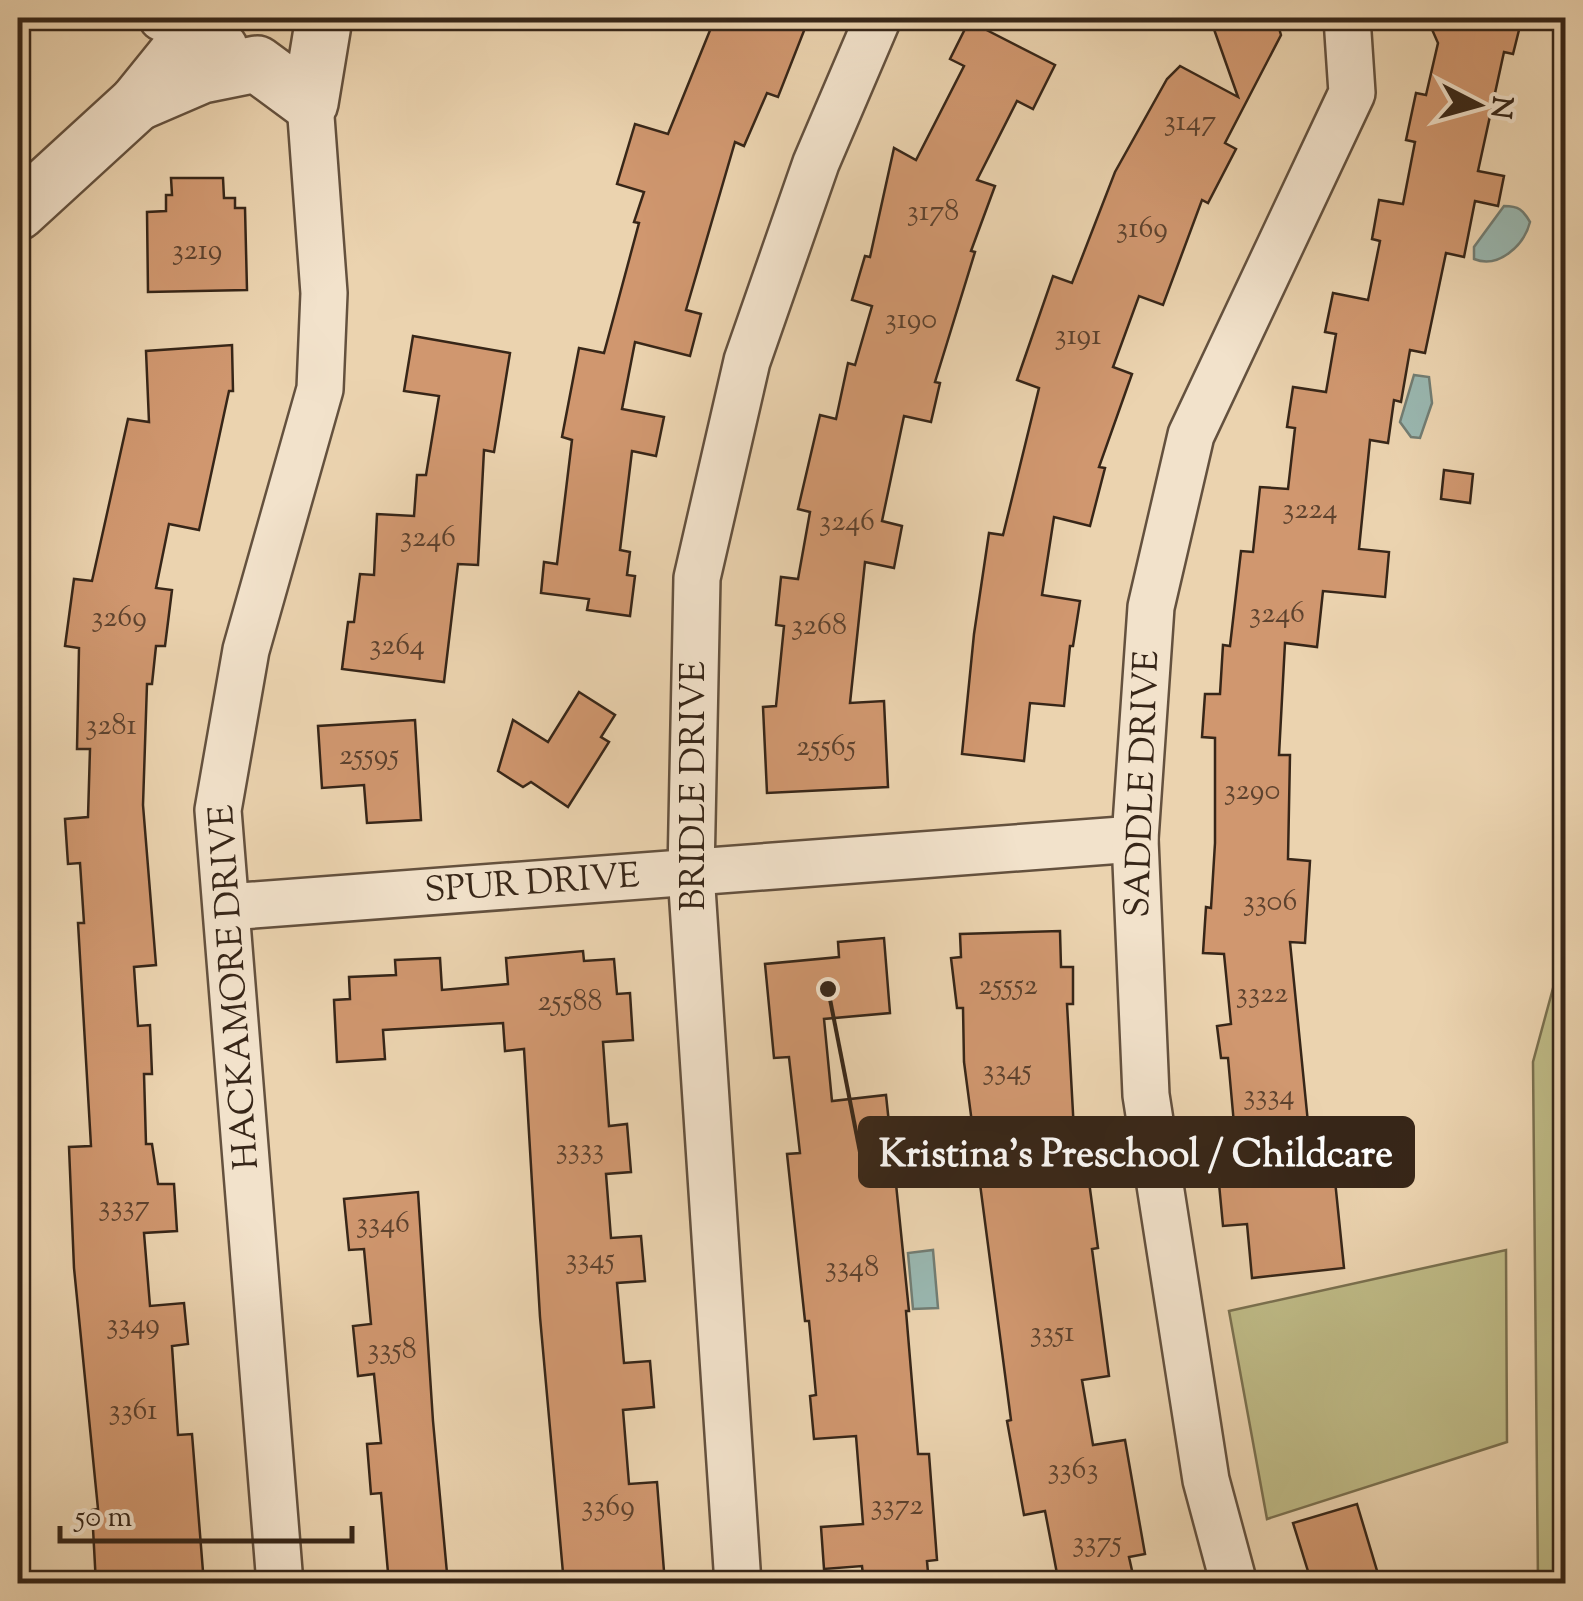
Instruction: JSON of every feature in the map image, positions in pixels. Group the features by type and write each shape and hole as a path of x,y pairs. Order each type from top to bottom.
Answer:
{"street":[{"path":"18,212 137,102 189,22 310,103 324,18"},
{"name":"BRIDLE DRIVE","path":"738,1584 691,873 697,578 746,361 816,163 878,18"},
{"name":"SADDLE DRIVE","path":"1234,1584 1206,1480 1146,1095 1135,839 1151,607 1192,434 1352,93 1347,18"},
{"path":"137,102 202,75 256,64"},
{"name":"HACKAMORE DRIVE","path":"280,1584 218,810 243,668 320,388 324,293 310,103"},
{"name":"SPUR DRIVE","path":"227,907 1135,839"}],"shaded area":[{"path":"1565,944 1566,1583 1538,1584 1533,1062"},
{"path":"1506,1250 1507,1442 1267,1519 1229,1311"}],"water":[{"path":"1504,206 1525,214 1530,222 1527,231 1516,247 1501,258 1474,259 1474,247"},
{"path":"1414,375 1429,377 1432,403 1420,438 1411,437 1400,422"},
{"path":"933,1250 938,1308 913,1309 908,1253"}],"building":[{"path":"715,18 809,18 778,97 767,93 744,146 735,142 686,310 701,314 690,356 635,342 622,409 664,417 656,456 632,451 620,550 630,552 627,575 635,576 630,616 587,610 589,599 541,593 544,562 557,564 572,440 562,437 579,348 604,353 639,223 634,222 644,192 617,184 635,124 668,134"},
{"path":"1210,18 1276,18 1281,35 1225,143 1236,149 1208,203 1202,200 1163,305 1139,296 1113,367 1132,374 1099,467 1105,468 1090,526 1054,517 1042,595 1080,601 1070,646 1064,706 1030,703 1024,761 962,754 989,533 1003,535 1039,388 1017,380 1053,276 1072,283 1115,172 1167,79 1180,66 1238,97"},
{"path":"1427,18 1522,18 1513,54 1504,52 1478,171 1504,176 1498,206 1475,201 1464,257 1446,253 1425,353 1410,350 1401,402 1394,400 1388,443 1370,440 1359,549 1389,552 1385,597 1323,591 1317,647 1285,643 1279,755 1290,755 1288,859 1310,861 1305,943 1290,942 1312,1163 1333,1161 1344,1268 1252,1278 1247,1224 1223,1226 1218,1173 1215,1125 1234,1124 1228,1058 1221,1058 1217,1026 1231,1024 1224,954 1203,953 1206,907 1211,908 1215,843 1215,738 1202,737 1205,694 1220,694 1223,645 1230,646 1241,551 1253,552 1260,487 1288,489 1295,428 1287,427 1293,387 1326,392 1336,334 1325,332 1333,293 1368,300 1380,241 1372,239 1379,200 1403,204 1415,142 1406,140 1416,93 1426,95 1438,43"},
{"path":"969,21 1055,65 1033,109 1017,101 977,180 995,186 971,251 975,252 935,382 940,383 931,422 904,416 882,521 902,526 894,568 865,562 850,703 884,701 888,787 767,793 763,707 776,706 784,626 776,625 781,577 798,579 810,512 798,509 820,415 836,419 848,363 855,365 872,306 852,300 865,256 870,257 894,148 916,160 964,66 950,59"},
{"path":"171,178 223,178 224,198 235,198 235,208 245,208 247,290 148,292 147,212 166,211 166,195 172,195"},
{"path":"413,336 510,353 494,452 484,450 478,565 458,564 444,682 342,669 348,622 354,622 360,574 374,575 377,514 414,516 417,475 426,475 439,396 404,391"},
{"path":"232,345 233,391 229,391 199,530 169,524 156,588 172,590 165,646 156,646 152,684 147,684 143,805 156,965 134,967 138,1026 150,1025 152,1074 144,1074 146,1144 152,1144 158,1184 174,1184 177,1231 144,1233 150,1306 184,1303 188,1344 172,1346 178,1435 192,1434 204,1584 96,1584 92,1510 98,1509 74,1268 69,1147 91,1146 78,923 84,923 80,863 68,864 65,819 88,817 90,749 77,749 79,648 65,646 74,579 92,581 128,419 149,422 146,351"},
{"path":"1444,470 1473,474 1470,503 1441,499"},
{"path":"579,692 615,715 601,737 609,742 568,807 531,782 523,787 498,771 513,720 548,742"},
{"path":"415,720 421,820 367,823 364,785 322,788 318,726"},
{"path":"1060,931 1061,967 1073,967 1073,1004 1067,1004 1074,1131 1082,1130 1098,1248 1092,1249 1109,1376 1082,1380 1093,1445 1125,1440 1145,1554 1129,1557 1135,1584 1059,1584 1045,1511 1024,1515 1007,1421 1011,1420 964,1062 963,1008 957,1008 951,958 961,957 960,934"},
{"path":"884,938 890,1013 824,1019 832,1101 886,1095 890,1133 900,1132 902,1147 916,1146 920,1181 896,1184 918,1454 929,1454 937,1560 927,1561 929,1584 864,1584 862,1566 824,1569 821,1527 863,1524 856,1436 814,1439 810,1396 816,1395 809,1321 805,1321 787,1154 800,1153 789,1057 774,1058 765,964 839,957 838,942"},
{"path":"583,951 584,961 614,959 617,994 630,993 633,1040 603,1042 609,1126 627,1124 631,1172 606,1174 611,1238 641,1236 645,1281 617,1283 624,1363 650,1361 654,1407 623,1410 629,1484 657,1482 665,1584 564,1584 540,1317 524,1049 505,1051 503,1023 383,1030 385,1059 337,1062 334,1000 350,999 349,977 396,975 395,960 440,958 442,990 508,984 506,958"},
{"path":"418,1192 448,1584 389,1584 381,1493 371,1494 367,1444 381,1443 374,1374 358,1376 353,1326 371,1324 364,1249 349,1250 344,1199"},
{"path":"1357,1504 1381,1584 1312,1584 1293,1523"}],"place":[{"name":"Kristina's Preschool / Childcare","path":"828,989"}]}
